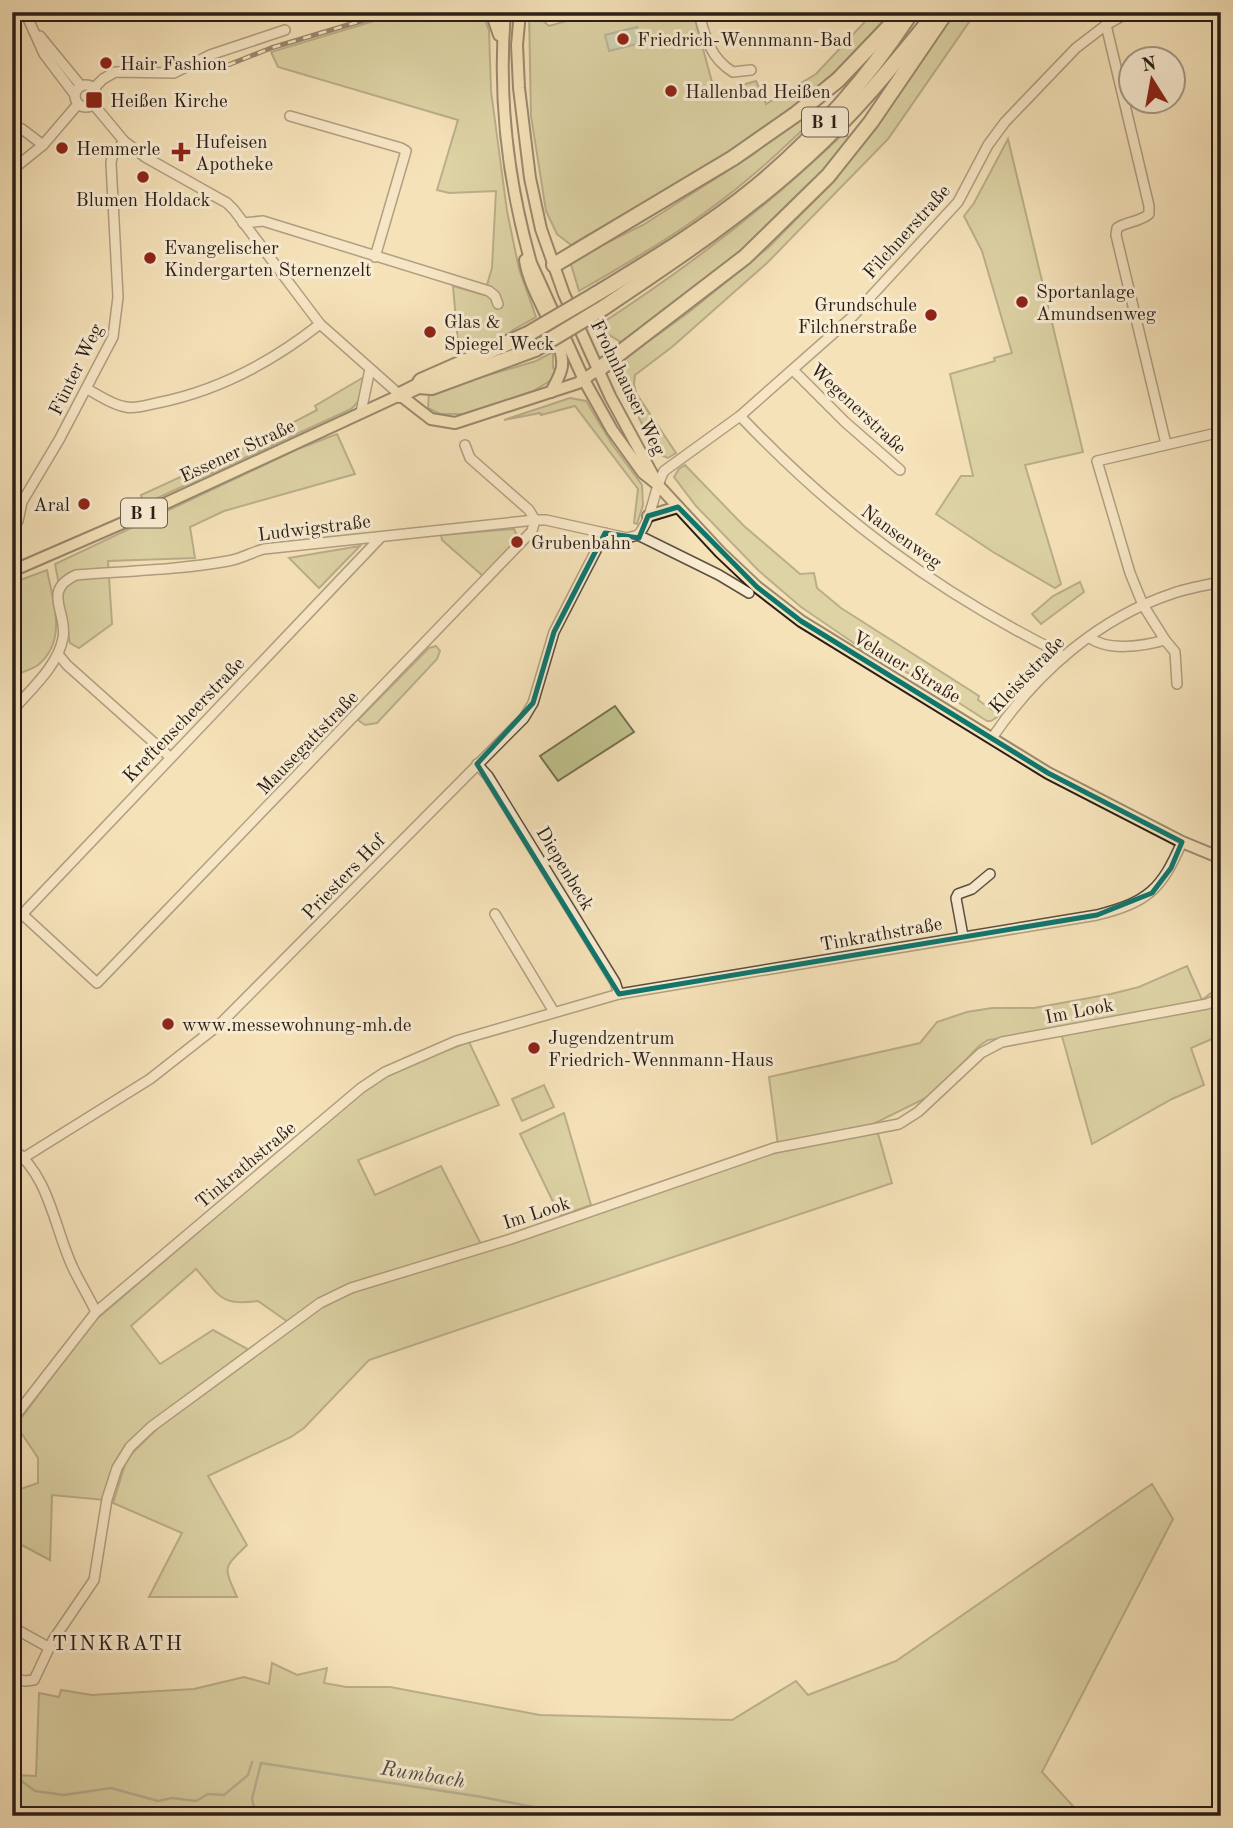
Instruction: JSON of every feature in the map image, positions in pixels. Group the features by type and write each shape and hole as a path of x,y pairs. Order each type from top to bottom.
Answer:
{"highway":[{"path":"554,265 733,158 796,114 838,80 902,12"},
{"name":"B 1","path":"400,395 418,386 421,381 528,334 678,242 755,188 801,147 840,106 887,50 911,12"},
{"path":"418,386 432,387 535,349 603,309 684,253 761,197 809,155 850,114 937,12"},
{"path":"599,369 745,257 828,176 871,122 946,12"}],"main road":[{"path":"491,12 502,48"},
{"name":"Frohnhauser Weg","path":"505,12 502,48 506,133 525,240 539,283 584,380 612,430 643,473 657,484"},
{"name":"Frohnhauser Weg","path":"520,12 517,45 519,88 528,166 541,229 613,403 657,484"},
{"path":"525,240 525,263 529,278 561,352 562,367 551,392"},
{"path":"539,283 554,265"},
{"path":"400,395 431,419 455,423 584,380 599,369"},
{"name":"Essener Straße","path":"12,571 400,395"},
{"name":"Velauer Straße","path":"657,484 720,552 757,587 801,621 1048,773 1182,842 1221,858"},
{"path":"648,516 678,507"}],"street":[{"path":"12,170 43,145 78,95 90,85 98,97 89,107 78,95 25,12"},
{"path":"699,12 708,44 720,63 733,72 751,70"},
{"name":"Filchnerstraße","path":"657,484 669,466 740,416 852,317 958,202 988,145 1005,122 1076,48 1106,25 1129,12"},
{"path":"1106,25 1149,206 1149,214 1125,223 1118,228 1116,235 1166,444"},
{"path":"94,88 116,72 174,73 210,55 285,30"},
{"path":"94,104 124,141 145,157 227,203 320,324 400,395"},
{"path":"290,116 406,151 375,257"},
{"path":"12,125 43,145"},
{"name":"Fünter Weg","path":"18,521 22,502 111,344 118,307 111,171 112,157 124,141"},
{"path":"243,223 263,222 489,291 498,304"},
{"path":"87,389 126,407 135,408 173,400 228,382 275,355 320,324"},
{"path":"361,412 370,369"},
{"name":"Wegenerstraße","path":"793,371 845,422 900,470"},
{"name":"Nansenweg","path":"740,416 827,501 892,552 963,601 1063,657"},
{"path":"1177,684 1175,652 1143,605 1130,573 1097,461 1221,432"},
{"path":"465,445 470,458 529,510 535,520 546,520 627,538 638,536 719,575 749,593"},
{"path":"638,536 648,516 657,484"},
{"name":"Ludwigstraße","path":"58,654 64,632 57,595 66,580 76,575 208,564 233,560 264,549 535,520"},
{"name":"Mausegattstraße","path":"22,914 97,983 532,531 535,520"},
{"name":"Priesters Hof","path":"12,1166 150,1079 220,1024 524,718 533,703 554,632 605,533"},
{"name":"Kreftenscheerstraße","path":"12,925 380,538"},
{"name":"Kleiststraße","path":"992,738 1020,701 1063,657 1088,637 1143,605 1174,593 1221,582"},
{"name":"Kleiststraße","path":"1088,637 1104,646 1166,640"},
{"path":"12,711 58,654 170,757"},
{"name":"Diepenbeck","path":"477,764 488,776 546,869 615,982 619,994"},
{"name":"Tinkrathstraße","path":"12,1420 96,1312 374,1078 412,1059 456,1041 619,994 1127,908 1152,893 1171,868 1182,842"},
{"path":"963,936 958,894 972,889 989,874"},
{"path":"495,915 554,1012"},
{"name":"Im Look","path":"12,1678 34,1680 48,1647 94,1580 110,1489 117,1468 130,1447 150,1427 335,1294 547,1227 774,1148 899,1124 918,1112 981,1052 1002,1042 1205,1004 1221,998"},
{"path":"12,1148 24,1158 43,1188 73,1269 96,1312"},
{"path":"12,1627 48,1647"}],"highlighted area":[{"path":"678,507 757,587 801,621 1048,773 1182,842 1171,868 1152,893 1097,915 619,994 477,764 533,703 554,632 605,533 639,538 648,516"}],"green space":[{"path":"404,12 477,12 484,18 489,30 491,91 507,211 519,269 536,317 513,330 500,342 459,355 453,286 484,295 492,268 496,191 449,193 437,190 458,120 278,67 271,52"},
{"path":"529,12 542,12 542,20 549,26 599,12 693,12 715,93 756,81 766,104 816,74 874,12 891,12 858,49 822,83 783,114 700,170 571,245 557,234 546,211 531,116"},
{"path":"955,12 976,12 888,139 767,263 672,347 635,375 636,393 676,453 668,458 656,453 614,366 688,313 769,247 836,179"},
{"path":"814,104 821,112 737,188 676,233 579,291 570,261 643,225 754,154"},
{"path":"843,134 852,139 804,194 751,243 695,289 638,333 621,342 596,327 724,236 785,187"},
{"name":"Sportanlage Amundsenweg","path":"1008,139 1083,452 1025,465 1061,584 1055,588 993,552 936,514 961,476 973,476 950,374 995,361 994,358 1012,353 982,251 964,216 974,203"},
{"path":"553,352 553,368 557,370 550,381 533,391 463,414 440,414 428,408 429,393 536,361"},
{"path":"364,377 361,395 351,409 151,501 142,499 141,495 246,447 317,410 315,406"},
{"path":"570,398 586,401 612,444 642,485 643,505 637,524 634,523 638,489 575,406 541,415 540,413 504,420"},
{"path":"337,434 355,474 224,511 190,527 195,558 108,561 112,624 79,648 70,643 55,564 298,449"},
{"path":"685,465 744,526 800,574 814,573 817,588 841,608 979,696 978,700 1000,715 987,721 936,688 861,648 801,607 759,571 696,506 674,477"},
{"path":"514,529 518,538 483,576 442,540 441,535"},
{"path":"360,546 319,588 289,558"},
{"path":"47,570 56,620 53,644 38,665 12,676 12,583"},
{"path":"1080,582 1084,592 1041,624 1032,614 1053,596"},
{"path":"436,646 440,651 437,659 377,723 365,725 358,720 429,648"},
{"path":"615,706 634,732 558,781 540,756"},
{"path":"1187,966 1202,1000 1221,985 1221,1035 1191,1048 1204,1085 1172,1099 1092,1144 1060,1029 988,1040 932,1095 875,1123 892,1183 369,1360 304,1428 291,1437 208,1476 247,1545 228,1568 229,1579 237,1597 149,1597 182,1533 113,1503 127,1458 162,1424 288,1322 258,1301 235,1302 221,1297 196,1269 131,1326 160,1364 213,1330 251,1351 128,1446 105,1500 52,1495 50,1560 12,1540 12,1492 38,1483 38,1458 16,1425 92,1323 370,1085 399,1068 469,1042 499,1105 358,1160 375,1195 441,1166 483,1248 778,1145 769,1077 920,1043 937,1022 967,1012 992,1008 1034,1008 1111,994 1139,987"},
{"path":"544,1085 554,1107 522,1121 512,1099"},
{"path":"564,1113 591,1205 560,1216 520,1134"},
{"path":"1152,1484 1173,1519 1042,1772 1082,1816 346,1816 343,1811 320,1808 317,1816 12,1816 12,1775 36,1776 39,1693 59,1697 61,1690 92,1695 194,1689 244,1677 269,1684 272,1663 297,1675 327,1668 324,1683 346,1687 390,1687 540,1715 732,1720 796,1681 808,1695 896,1661"}],"shaded area":[{"name":"Friedrich-Wennmann-Bad","path":"637,27 641,43 609,51 605,35"}],"waterway":[{"name":"Rumbach","path":"12,1778 19,1779 35,1791 64,1795 111,1788 158,1801 172,1798 196,1801 208,1794 224,1795 248,1775 252,1762"},
{"name":"Rumbach","path":"256,1816 252,1799 261,1763 482,1797 580,1816"}],"railway":[{"path":"228,65 271,48 391,12"}],"place":[{"name":"Friedrich-Wennmann-Bad","path":"623,39"},
{"name":"Hair Fashion","path":"106,63"},
{"name":"Hallenbad Heißen","path":"671,91"},
{"name":"Heißen Kirche","path":"94,100"},
{"name":"Hemmerle","path":"62,148"},
{"name":"Hufeisen Apotheke","path":"181,152"},
{"name":"Blumen Holdack","path":"143,177"},
{"name":"Evangelischer Kindergarten Sternenzelt","path":"150,258"},
{"name":"Sportanlage Amundsenweg","path":"1022,302"},
{"name":"Grundschule Filchnerstraße","path":"931,315"},
{"name":"Glas & Spiegel Weck","path":"430,332"},
{"name":"Aral","path":"84,504"},
{"name":"Grubenbahn","path":"517,542"},
{"name":"www.messewohnung-mh.de","path":"168,1024"},
{"name":"Jugendzentrum Friedrich-Wennmann-Haus","path":"534,1048"}],"district":[{"name":"TINKRATH","path":"118,1643"}]}
